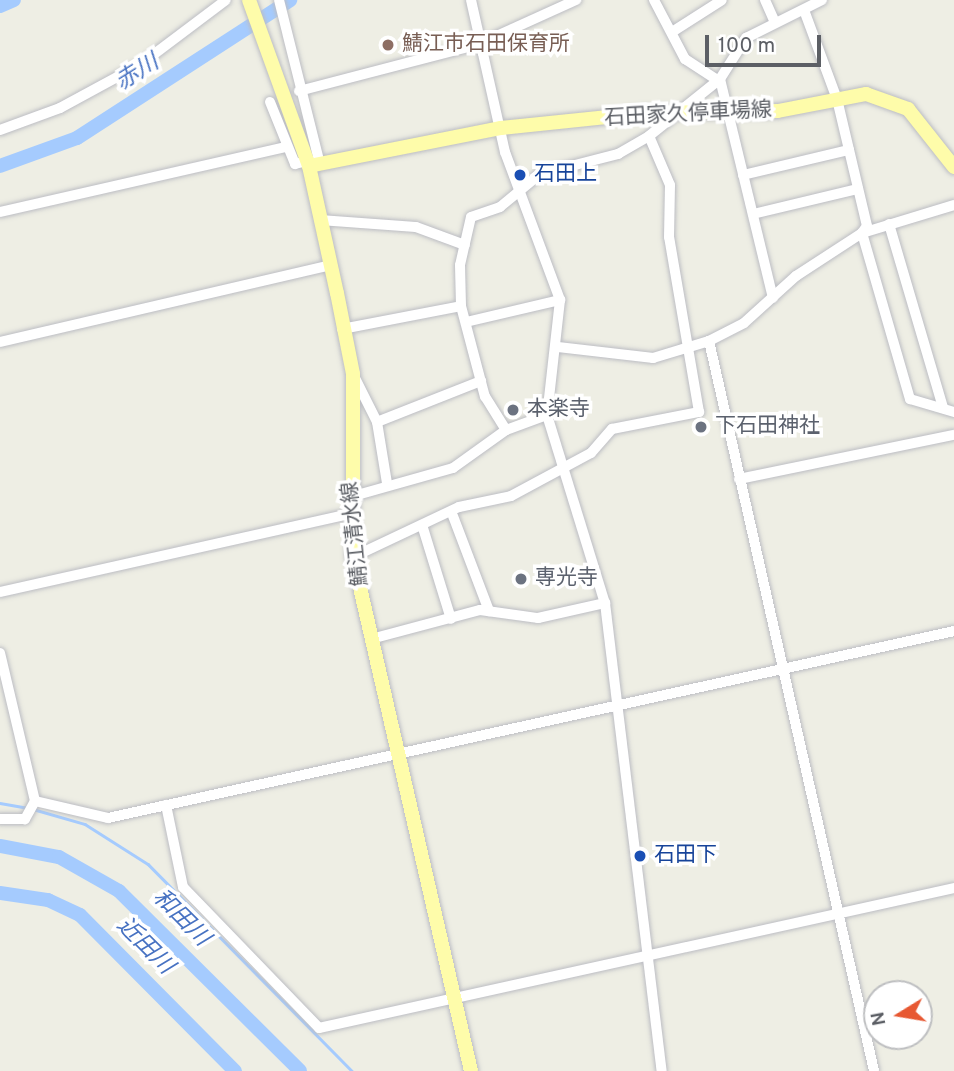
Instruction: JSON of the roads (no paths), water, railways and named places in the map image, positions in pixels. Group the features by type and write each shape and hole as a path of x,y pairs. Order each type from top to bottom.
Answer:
{"main road":[{"name":"鯖江清水線","path":"249,0 312,164 320,220 354,374 349,513 353,558 400,752 471,1071"},
{"name":"石田家久停車場線","path":"312,164 501,128 677,111 729,114 873,94 903,106 954,167"}],"street":[{"path":"0,130 60,108 141,64 226,0"},
{"path":"270,102 286,148 295,164 312,164 279,0"},
{"path":"471,0 479,44 501,128 560,300 558,347 547,415 605,603 613,704 662,1071"},
{"path":"299,91 479,44 576,0"},
{"path":"653,0 685,59 718,79 729,114 773,298"},
{"path":"672,32 722,0"},
{"path":"765,0 774,20"},
{"path":"506,430 481,381 461,306 465,245 471,217 500,208 540,174 618,154 649,135 718,79 739,45 774,20 804,10 822,0"},
{"path":"804,10 837,99 867,226 862,233"},
{"path":"353,558 453,516 459,507 511,496 591,453 612,429 699,412 669,237 670,185 649,135"},
{"path":"0,212 286,148"},
{"path":"743,175 849,150"},
{"path":"753,214 858,189"},
{"path":"558,347 634,358 690,348 709,341 862,233 954,205"},
{"path":"320,220 416,227 465,245"},
{"path":"888,224 949,410"},
{"path":"862,233 910,399 949,410"},
{"path":"0,342 331,265"},
{"path":"466,322 560,300"},
{"path":"342,329 461,306"},
{"path":"709,341 779,667 874,1071"},
{"path":"354,374 377,422 387,483"},
{"path":"377,422 481,381"},
{"path":"350,497 387,483 453,468 506,430 547,415"},
{"path":"739,480 954,435"},
{"path":"0,592 349,513"},
{"path":"453,516 489,611"},
{"path":"423,528 451,619"},
{"path":"371,639 489,611 538,618 605,603"},
{"path":"35,801 93,819 166,805 779,667 954,631"},
{"path":"0,653 35,801 30,814 0,819"},
{"path":"166,805 183,887 319,1028 836,910 954,888"}],"waterway":[{"path":"0,6 14,0"},
{"name":"赤川","path":"0,166 77,138 290,0"},
{"path":"0,803 27,808"},
{"path":"33,809 85,824 148,864 352,1071"},
{"name":"和田川","path":"0,846 59,857 119,891 300,1071"},
{"name":"近田川","path":"0,893 48,900 80,915 235,1071"}],"place":[{"name":"鯖江市石田保育所","path":"388,45"},
{"name":"石田上","path":"520,175"},
{"name":"本楽寺","path":"513,410"},
{"name":"下石田神社","path":"701,427"},
{"name":"専光寺","path":"521,579"},
{"name":"石田下","path":"640,856"}]}
